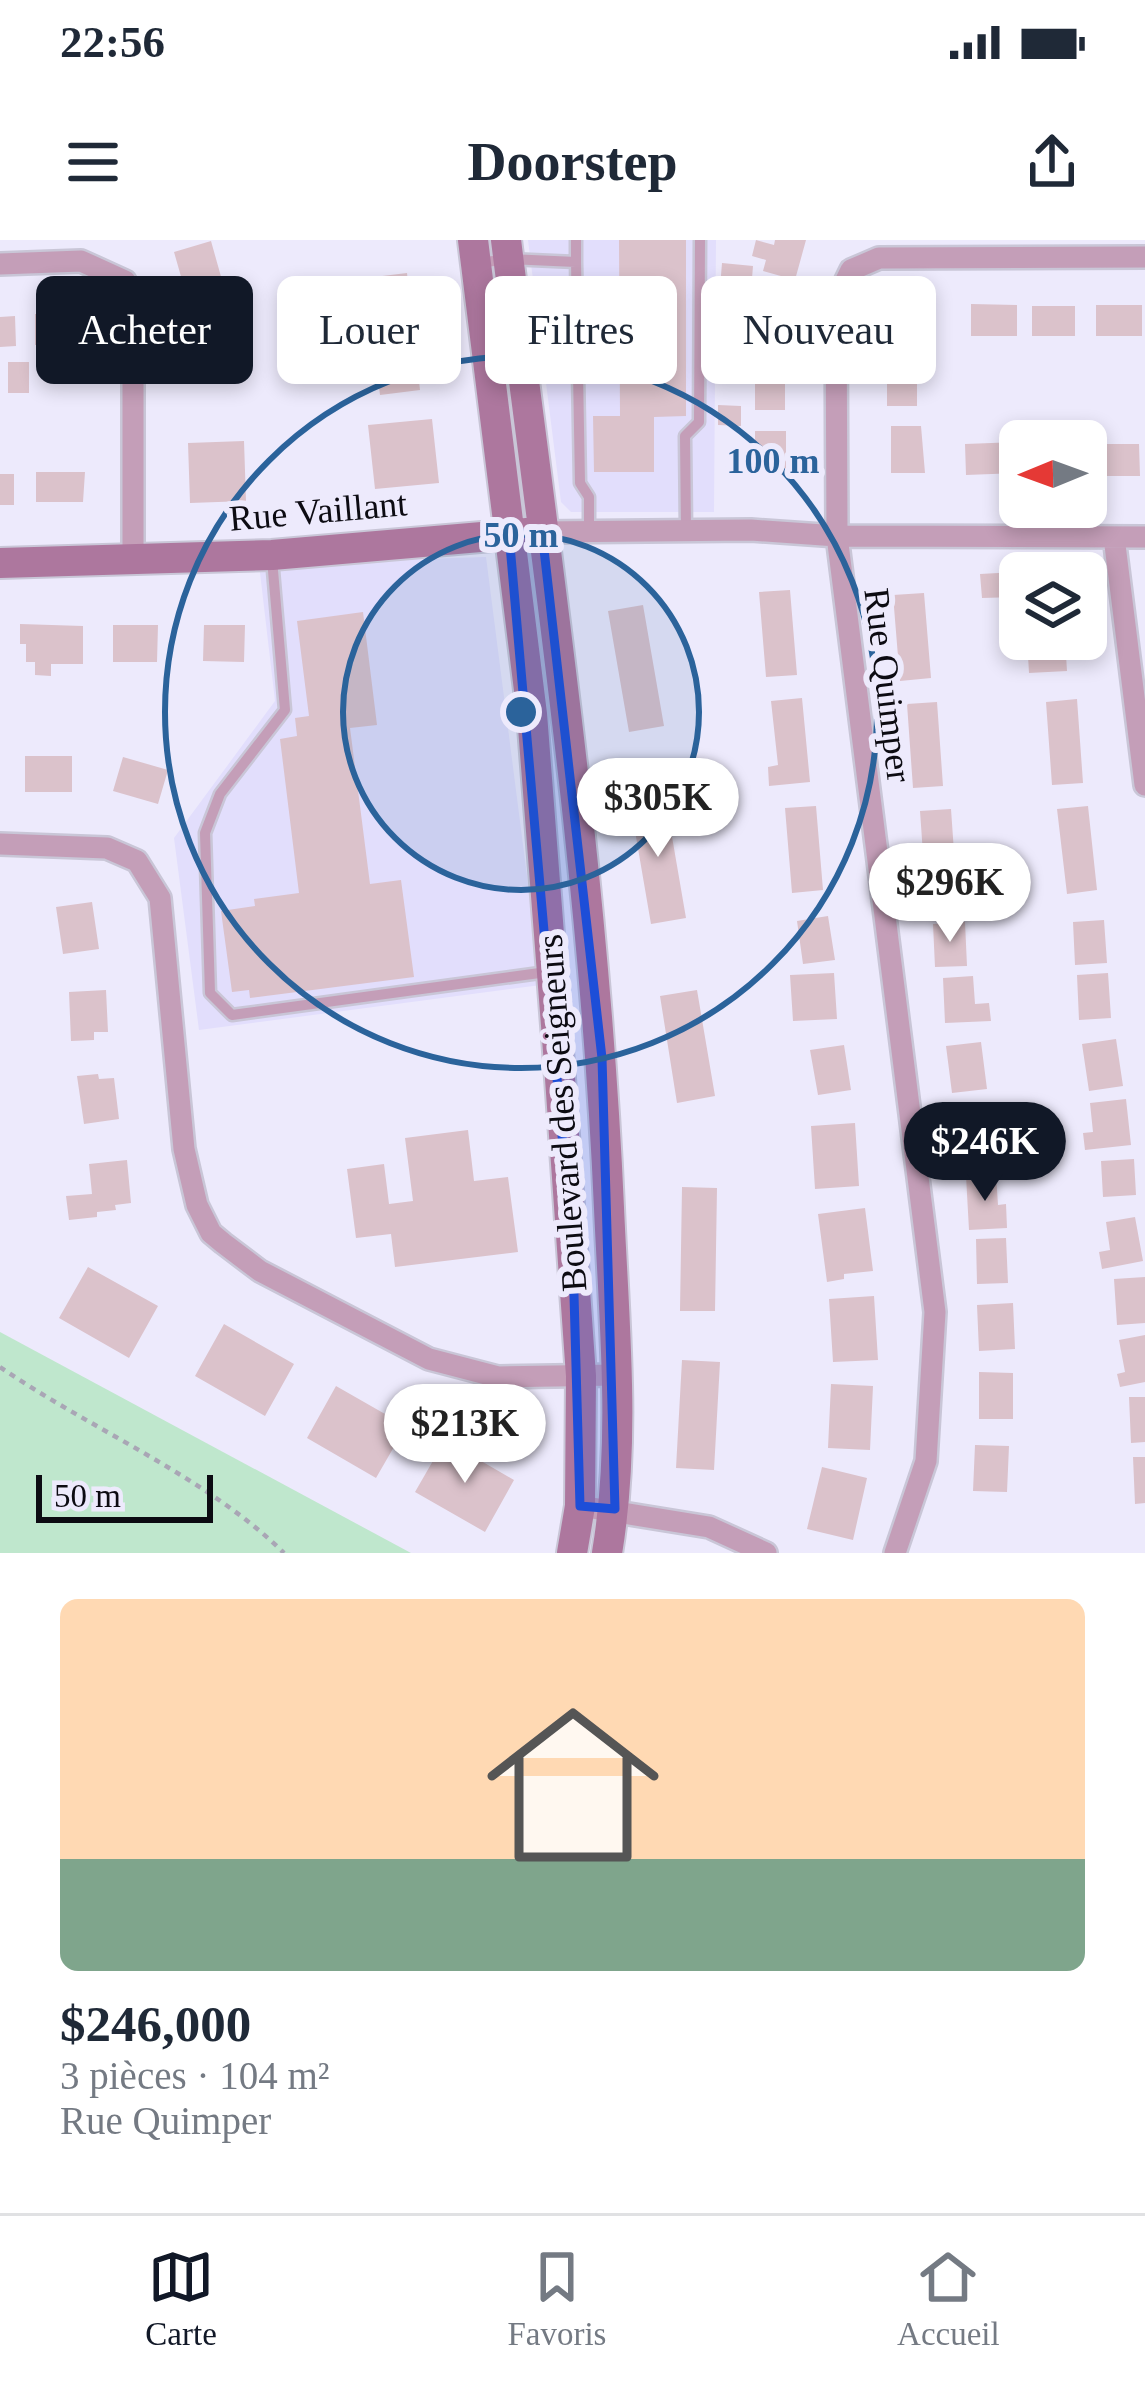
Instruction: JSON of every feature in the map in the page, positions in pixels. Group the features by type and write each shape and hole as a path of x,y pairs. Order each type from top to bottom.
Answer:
{"street":[{"name":"Boulevard des Seigneurs","path":"507,249 602,1058 616,1375 614,1509 608,1553"},
{"name":"Boulevard des Seigneurs","path":"475,251 532,714 559,1064 581,1376 580,1506 572,1553"},
{"name":"Rue Quimper","path":"895,1553 926,1461 935,1312 837,536 836,301 850,270 879,258 1145,257"},
{"path":"0,264 81,261 125,281 133,321 133,561"},
{"name":"Rue Vaillant","path":"0,562 272,555 589,530 1145,537"},
{"path":"1114,537 1145,785"},
{"path":"532,714 563,710"},
{"path":"0,844 107,848 137,861 160,898 184,1149 197,1205 211,1233 260,1270 429,1359 498,1377 616,1375"},
{"path":"559,1064 602,1058"},
{"path":"580,1506 709,1528 766,1553"}],"lane":[{"path":"576,240 580,483 589,496 589,530"},
{"path":"686,530 685,436 700,422 700,240"},
{"path":"475,251 507,249 576,262"},
{"path":"272,555 285,710 220,794 205,833 210,992 232,1015 550,972"}],"path":[{"path":"0,1367 58,1407 216,1498 284,1553"}],"highlighted area":[{"path":"542,532 602,1058 615,1509 580,1506 573,1260 509,534"}],"shaded area":[{"path":"528,240 716,240 716,276 701,276 701,384 715,384 714,512 571,512 561,502 546,384 677,384 677,276 533,276"},
{"path":"486,557 541,985 199,1030 174,838 275,701 259,564"}],"green space":[{"path":"0,1332 411,1553 0,1553"}],"building":[{"path":"619,240 686,240 686,416 654,417 654,472 594,472 593,416 620,416 620,384 677,384 677,276 619,276"},
{"path":"756,240 774,245 775,240 806,240 796,276 763,271 766,260 752,256"},
{"path":"211,241 221,276 181,276 174,252"},
{"path":"722,263 753,266 752,276 721,276"},
{"path":"971,304 1017,305 1017,336 971,336"},
{"path":"1096,305 1142,305 1142,336 1096,336"},
{"path":"1032,306 1075,306 1075,336 1032,336"},
{"path":"15,316 16,346 0,347 0,317"},
{"path":"8,362 29,362 29,393 8,393"},
{"path":"379,384 419,384 420,390 380,395"},
{"path":"755,384 785,384 785,410 755,410"},
{"path":"887,384 917,384 917,406 887,406"},
{"path":"718,405 741,406 741,426 718,425"},
{"path":"432,419 439,483 375,489 368,425"},
{"path":"891,426 921,426 925,473 891,473"},
{"path":"755,431 786,431 786,475 755,475"},
{"path":"244,441 246,501 190,503 188,443"},
{"path":"999,443 999,474 966,475 965,444"},
{"path":"1107,444 1139,444 1140,476 1107,476"},
{"path":"36,472 85,472 83,502 36,502"},
{"path":"0,474 14,474 14,505 0,505"},
{"path":"999,573 999,598 982,598 980,574"},
{"path":"790,590 797,675 766,677 759,592"},
{"path":"924,593 931,678 900,681 893,595"},
{"path":"643,605 664,726 629,732 608,611"},
{"path":"363,612 377,725 350,728 370,884 401,880 414,977 250,998 249,990 232,992 221,911 255,906 254,899 299,893 280,739 297,736 295,718 309,716 297,621"},
{"path":"20,624 83,626 83,664 51,664 51,676 35,675 35,662 26,662 26,644 20,644"},
{"path":"113,625 158,625 157,662 113,662"},
{"path":"204,625 245,625 244,662 203,661"},
{"path":"1028,660 1066,660 1067,671 1029,673"},
{"path":"802,698 810,782 769,786 768,767 778,765 771,701"},
{"path":"1077,699 1083,783 1052,785 1046,702"},
{"path":"937,702 943,786 913,788 907,704"},
{"path":"25,756 72,756 72,792 25,792"},
{"path":"123,757 168,770 158,804 113,791"},
{"path":"665,796 686,918 651,924 630,802"},
{"path":"816,806 823,890 792,893 785,808"},
{"path":"1088,806 1097,890 1067,894 1057,809"},
{"path":"951,809 957,895 926,897 920,811"},
{"path":"92,902 99,949 63,954 56,907"},
{"path":"828,916 835,960 803,964 797,921"},
{"path":"1104,920 1107,963 1075,965 1073,922"},
{"path":"965,922 967,966 935,967 933,924"},
{"path":"834,973 837,1019 793,1021 790,975"},
{"path":"1108,973 1111,1018 1079,1020 1077,975"},
{"path":"973,976 975,1004 989,1003 991,1021 945,1023 943,978"},
{"path":"106,990 108,1032 94,1032 94,1040 71,1041 69,992"},
{"path":"697,990 715,1096 677,1103 660,996"},
{"path":"1116,1039 1123,1086 1089,1091 1082,1044"},
{"path":"981,1042 987,1089 952,1093 946,1046"},
{"path":"844,1045 851,1090 818,1095 810,1050"},
{"path":"98,1074 99,1079 114,1078 119,1119 84,1124 77,1076"},
{"path":"1126,1099 1131,1145 1085,1150 1083,1133 1093,1132 1090,1103"},
{"path":"994,1109 996,1154 957,1156 955,1111"},
{"path":"855,1123 859,1186 815,1189 811,1126"},
{"path":"468,1130 474,1181 508,1177 518,1252 395,1267 391,1234 356,1238 347,1169 384,1164 389,1204 413,1201 405,1138"},
{"path":"1042,1146 1042,1161 1016,1162 1014,1147"},
{"path":"1134,1159 1136,1195 1103,1197 1101,1161"},
{"path":"127,1160 131,1203 97,1212 97,1217 69,1220 66,1196 92,1194 89,1164"},
{"path":"996,1174 998,1205 1006,1204 1007,1228 969,1230 966,1176"},
{"path":"682,1187 717,1188 715,1311 680,1311"},
{"path":"865,1208 873,1271 844,1274 844,1279 827,1282 818,1214"},
{"path":"1135,1217 1143,1261 1102,1269 1099,1252 1110,1250 1106,1222"},
{"path":"1006,1238 1008,1283 977,1284 976,1239"},
{"path":"88,1267 158,1306 129,1358 59,1318"},
{"path":"1145,1277 1145,1323 1117,1325 1114,1279"},
{"path":"874,1296 878,1360 833,1362 829,1299"},
{"path":"1013,1303 1015,1349 979,1351 977,1305"},
{"path":"224,1324 294,1364 265,1416 195,1376"},
{"path":"1145,1335 1145,1382 1120,1387 1117,1374 1125,1372 1119,1340"},
{"path":"682,1360 720,1362 714,1470 676,1468"},
{"path":"979,1372 1013,1373 1013,1419 979,1419"},
{"path":"831,1384 873,1386 870,1450 828,1448"},
{"path":"336,1386 406,1426 376,1478 307,1438"},
{"path":"1129,1397 1145,1397 1145,1442 1131,1443"},
{"path":"445,1440 514,1480 485,1532 415,1492"},
{"path":"975,1445 1009,1446 1007,1492 973,1491"},
{"path":"1133,1457 1145,1457 1145,1503 1135,1504"},
{"path":"822,1467 867,1478 853,1540 807,1529"}]}
